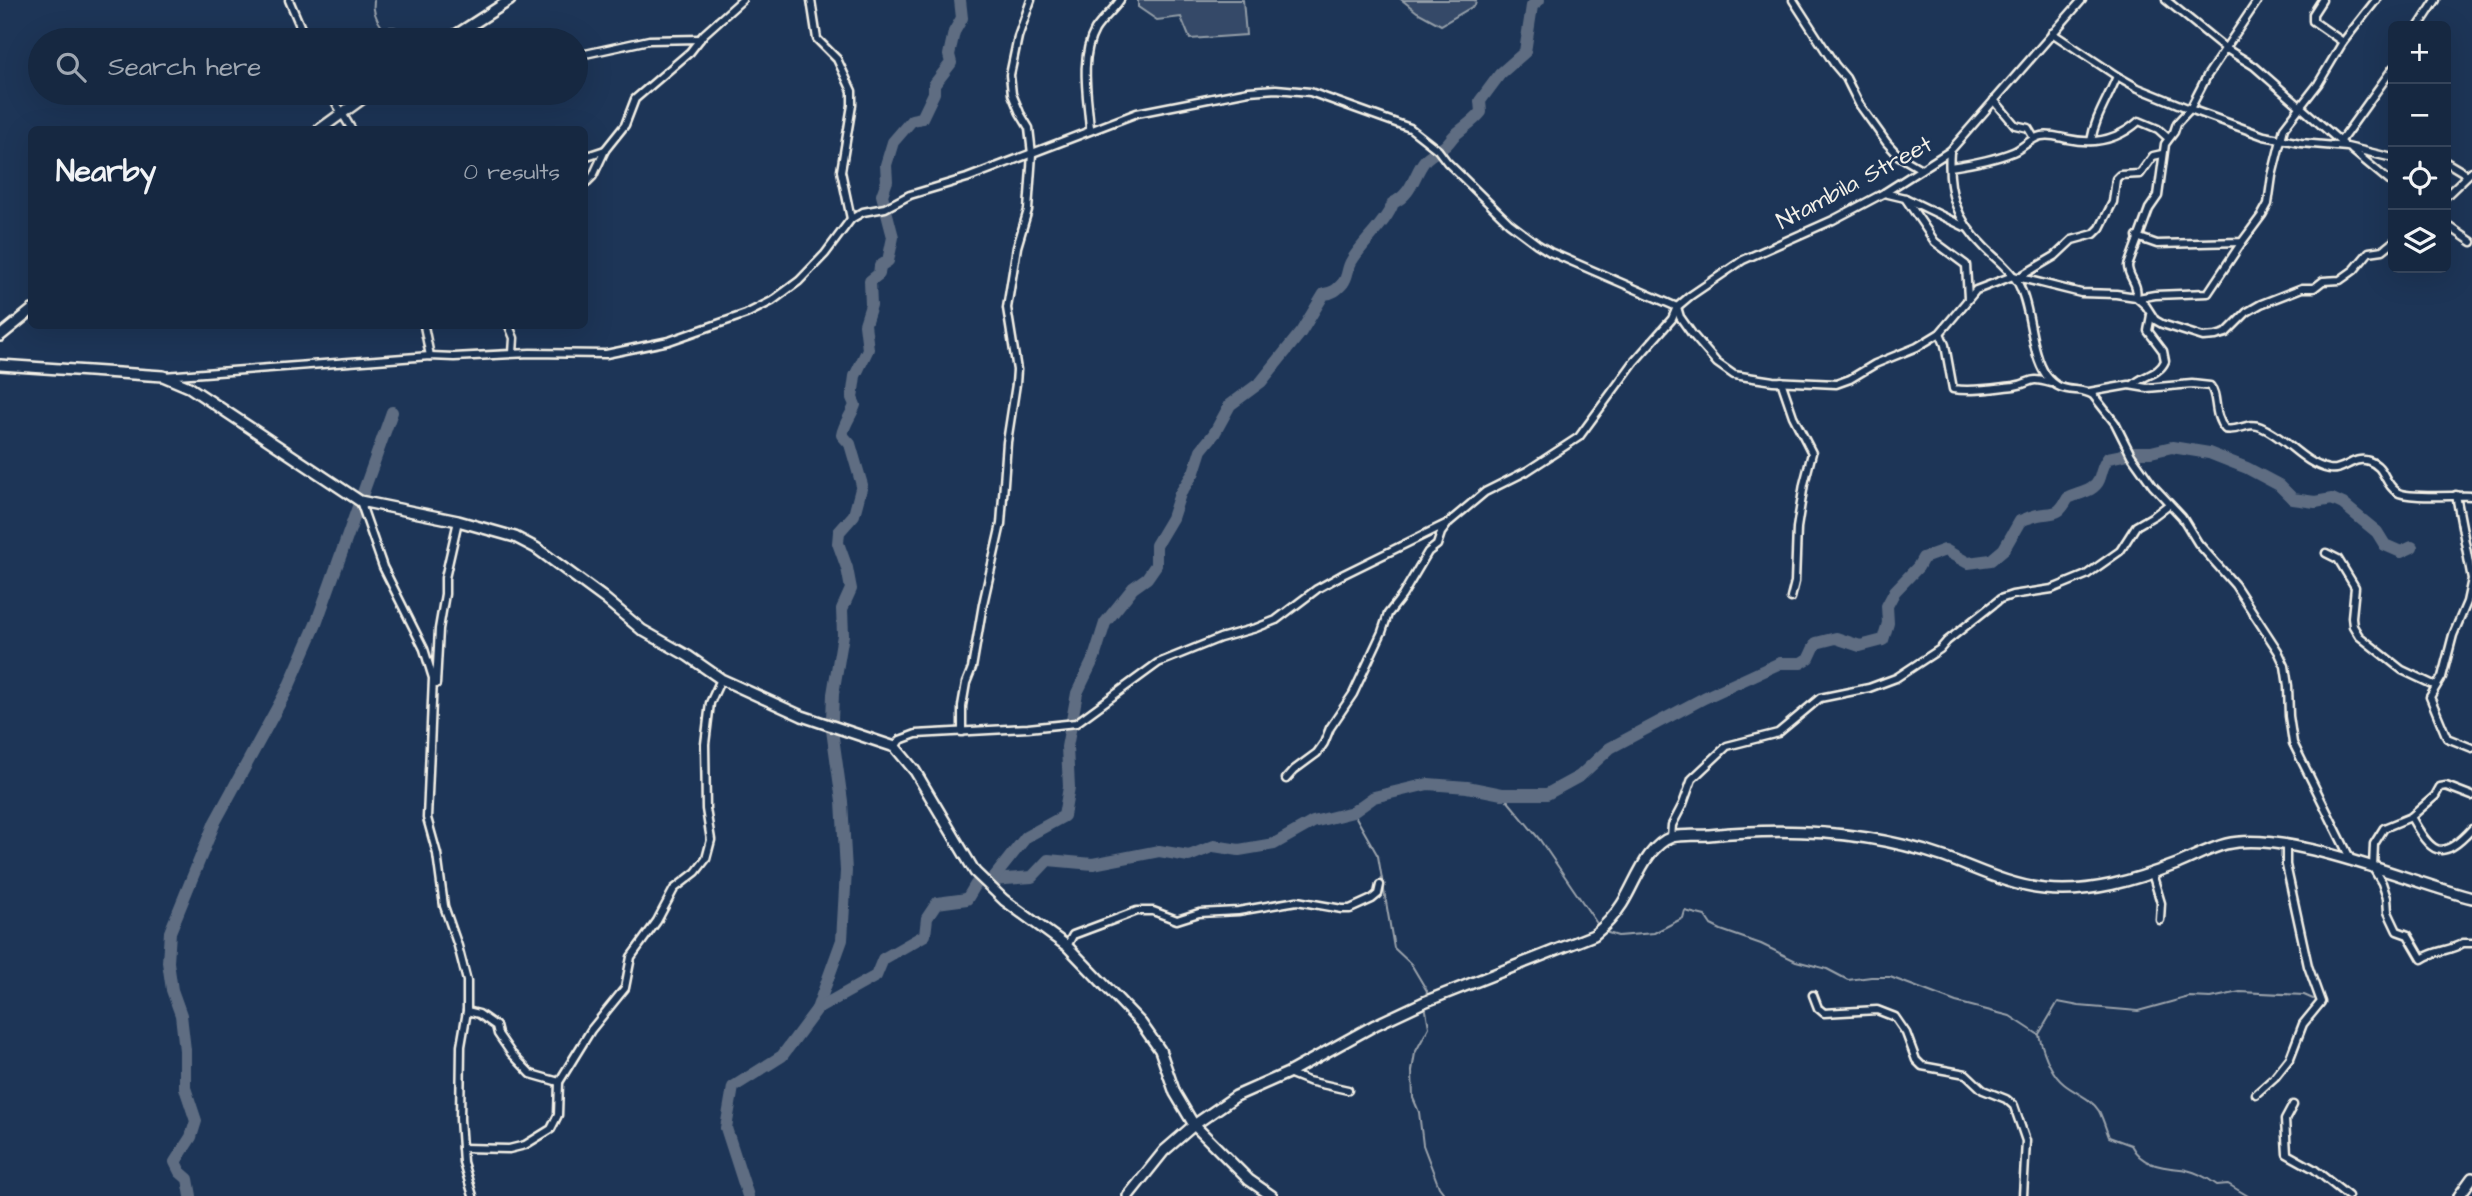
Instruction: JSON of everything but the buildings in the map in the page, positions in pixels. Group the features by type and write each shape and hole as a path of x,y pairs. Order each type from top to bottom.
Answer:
{"street":[{"path":"289,0 301,28"},
{"path":"588,181 625,125 635,99 690,52 700,39 742,0"},
{"path":"811,0 817,39 837,59 852,91 841,171 851,219"},
{"path":"962,732 962,706 966,683 972,668 1001,524 1007,442 1016,384 1017,370 1006,317 1017,247 1028,210 1032,154 1030,128 1012,94 1010,75 1018,37 1031,0"},
{"path":"1090,129 1086,80 1088,52 1097,28 1121,0"},
{"path":"1793,0 1887,143 1899,156 1921,169"},
{"name":"Ntambila Street","path":"1677,307 1743,260 1833,220 1884,193 1950,151 2082,0"},
{"path":"2166,0 2225,48 2254,66 2388,180"},
{"path":"2258,0 2198,91 2190,109 2168,138 2162,154 2158,196 2149,209 2128,266 2128,271 2137,285 2137,298 2162,324 2203,337 2223,335 2254,307 2302,288 2314,288 2323,281 2340,280 2354,270 2369,252 2383,250 2388,246"},
{"path":"2322,0 2313,20 2343,42"},
{"path":"1950,151 1956,212 1967,228 2017,276 2081,293 2116,294 2137,298 2208,293 2268,204 2284,128 2302,107 2343,42 2376,0"},
{"path":"2422,21 2437,0"},
{"path":"466,28 507,1"},
{"path":"2052,33 2137,88 2190,109 2264,136 2344,145 2388,157"},
{"path":"588,53 649,40 700,39"},
{"path":"2091,141 2094,123 2107,102 2117,76"},
{"path":"2344,145 2388,76"},
{"path":"0,365 163,376 430,356 606,354 669,341 746,314 772,301 799,281 825,254 851,219 863,212 885,208 910,195 1032,154 1090,129 1153,109 1249,91 1276,89 1310,92 1410,128 1438,150 1509,223 1550,252 1677,307 1680,317 1692,334 1726,371 1742,377 1816,384 1842,383 1940,333 1981,287 2017,276 2054,256 2072,240 2094,234 2107,217 2113,202 2116,179 2120,175 2140,174 2153,156 2162,154"},
{"path":"1994,100 2015,125 2028,128 2035,138"},
{"path":"337,105 350,126"},
{"path":"324,126 353,105"},
{"path":"1950,167 1968,162 1978,163 2014,152 2035,138 2057,135 2091,141 2109,139 2130,129 2139,121 2158,129 2168,138"},
{"path":"588,155 606,150"},
{"path":"2451,165 2467,175 2472,182"},
{"path":"2451,191 2467,175"},
{"path":"1884,193 1905,198 1967,228"},
{"path":"1905,198 1935,242 1966,265 1968,299"},
{"path":"2451,227 2472,242"},
{"path":"2137,237 2157,244 2242,242"},
{"path":"2017,276 2039,361 2055,384"},
{"path":"895,747 901,740 916,734 1076,723 1158,663 1220,638 1276,620 1317,589 1448,523 1485,492 1527,471 1578,437 1634,362 1672,319 1677,307"},
{"path":"0,336 28,313"},
{"path":"2133,385 2142,377 2158,371 2165,361 2162,351 2148,331 2151,315"},
{"path":"425,329 430,356"},
{"path":"510,329 514,338 513,354"},
{"path":"1940,333 1945,345 1953,389 2014,386 2031,379 2073,391 2089,392 2133,385 2143,388 2196,384 2210,386 2214,391 2214,405 2219,421 2225,429 2235,430 2249,424 2260,426 2295,448 2301,457 2328,469 2336,470 2350,461 2362,459 2372,462 2380,467 2389,485 2401,495 2472,496"},
{"path":"163,376 189,387 360,501 458,521 515,537 536,548 642,630 688,656 721,679 802,716 895,747 915,771 975,872 1004,900 1068,946 1154,1038 1175,1093 1194,1125 1249,1180 1272,1196"},
{"path":"1781,381 1793,416 1812,453 1797,528 1795,582 1791,598"},
{"path":"2089,392 2108,412 2131,455 2168,505 2182,517 2198,543 2235,585 2283,660 2293,743 2351,862"},
{"path":"2456,495 2471,572 2470,603 2453,635 2442,677 2430,697 2441,721 2443,734 2455,743 2472,748"},
{"path":"360,501 383,566 430,664 433,697 426,818 437,854 444,906 464,968 468,995 461,1057 460,1119 463,1162 473,1196"},
{"path":"1671,838 1672,825 1692,779 1727,746 1778,733 1820,698 1869,688 1896,678 1940,649 2000,599 2012,594 2052,589 2086,575 2120,551 2136,526 2168,505"},
{"path":"433,697 437,681 445,578 458,521"},
{"path":"1286,779 1317,753 1324,743 1330,728 1353,694 1388,614 1428,552 1437,545 1448,523"},
{"path":"2326,553 2338,559 2355,587 2352,617 2353,626 2359,636 2402,670 2436,686"},
{"path":"462,1148 509,1149 538,1138 551,1129 558,1115 559,1082 591,1030 625,988 631,957 657,921 674,889 696,872 706,859 711,840 706,809 705,744 710,703 721,679"},
{"path":"2472,796 2446,786 2440,787 2435,796 2411,817 2384,828 2374,844 2373,868 2382,883 2388,912 2397,931 2408,935 2422,959 2431,953 2463,943 2472,943"},
{"path":"2411,817 2423,839 2435,850 2444,851 2472,829"},
{"path":"1128,1196 1164,1151 1194,1125 1236,1096 1288,1073 1375,1025 1424,1002 1594,935 1622,905 1649,858 1663,842 1671,838 1762,830 1842,834 1900,844 1998,878 2060,890 2107,886 2152,873 2227,844 2286,844 2472,898"},
{"path":"2256,1094 2275,1077 2290,1058 2303,1024 2321,1002 2308,966 2286,865 2286,844"},
{"path":"2152,873 2161,903 2160,920"},
{"path":"1068,946 1073,935 1127,913 1153,911 1177,920 1199,913 1238,911 1297,901 1350,909 1373,900 1378,894 1380,884"},
{"path":"1813,995 1818,1008 1824,1013 1877,1010 1895,1017 1906,1033 1916,1060 1922,1066 1966,1074 1983,1090 2006,1099 2014,1107 2026,1141 2023,1196"},
{"path":"467,1011 479,1014 496,1026 498,1034 511,1053 531,1074 559,1082"},
{"path":"1288,1073 1308,1081 1348,1090"},
{"path":"2293,1105 2285,1120 2287,1154 2314,1169 2348,1196"},
{"path":"2459,1196 2472,1178"}],"shaded area":[{"path":"1138,0 1243,0 1246,35 1190,39 1181,17 1157,20 1138,7"},
{"path":"1402,0 1476,0 1475,5 1441,25"}],"waterway":[{"path":"374,0 375,15 382,27 397,28"},
{"path":"832,720 833,694 843,635 842,609 851,589 838,543 839,532 854,515 862,485 850,444 842,435 855,405 852,398 855,376 868,349 865,324 871,305 870,281 879,274 880,266 888,261 893,237 882,195 887,181 886,165 893,142 912,120 922,118 934,93 934,85 951,63 949,55 954,32 962,18 960,0"},
{"path":"992,880 1026,837 1064,816 1069,787 1067,747 1077,693 1094,658 1105,623 1156,565 1156,545 1172,518 1180,494 1194,472 1201,450 1214,434 1230,405 1261,382 1301,332 1324,294 1335,291 1343,283 1355,255 1386,217 1393,203 1409,189 1426,159 1445,146 1481,112 1480,101 1500,74 1525,52 1532,6 1539,0"},
{"path":"191,1196 188,1179 180,1172 175,1162 191,1137 196,1121 185,1088 181,1015 172,990 168,962 170,932 215,822 288,688 316,624 392,412"},
{"path":"2132,452 2151,452 2172,447 2209,453 2247,468 2279,485 2293,499 2315,502 2332,499 2343,504 2377,532 2385,545 2401,552 2412,547"},
{"path":"992,880 1032,877 1048,860 1093,864 1159,851 1189,856 1214,846 1239,850 1274,844 1313,822 1353,812 1374,797 1428,784 1467,787 1502,794 1547,794 1580,776 1610,748 1704,698 1780,663 1801,663 1809,658 1816,643 1836,638 1860,646 1883,640 1888,623 1887,606 1895,591 1923,558 1945,550 1968,563 1991,560 2004,549 2020,521 2059,510 2068,498 2090,490 2097,484 2108,458 2128,454"},
{"path":"817,1009 842,940 846,871 842,801 832,730"},
{"path":"1502,794 1540,840 1598,925"},
{"path":"1353,812 1378,856 1394,948 1411,964 1427,991 1426,996"},
{"path":"748,1196 726,1128 733,1087 782,1056 817,1009 876,976 883,959 925,935 927,918 937,903 967,899 976,884"},
{"path":"1605,932 1618,936 1654,933 1683,918 1685,911 1705,916 1711,925 1721,930 1761,944 1796,961 1827,969 1848,980 1890,977 1956,1002 2010,1016 2039,1035 2055,1074 2064,1084 2096,1106 2109,1137 2131,1145 2140,1157 2152,1164 2194,1172 2217,1185 2228,1184 2248,1196"},
{"path":"2039,1034 2058,1002 2138,1011 2189,997 2211,998 2240,992 2304,995 2313,999"},
{"path":"1425,1005 1429,1027 1415,1053 1412,1071 1413,1098 1419,1112 1423,1145 1439,1187 1446,1196"}]}
